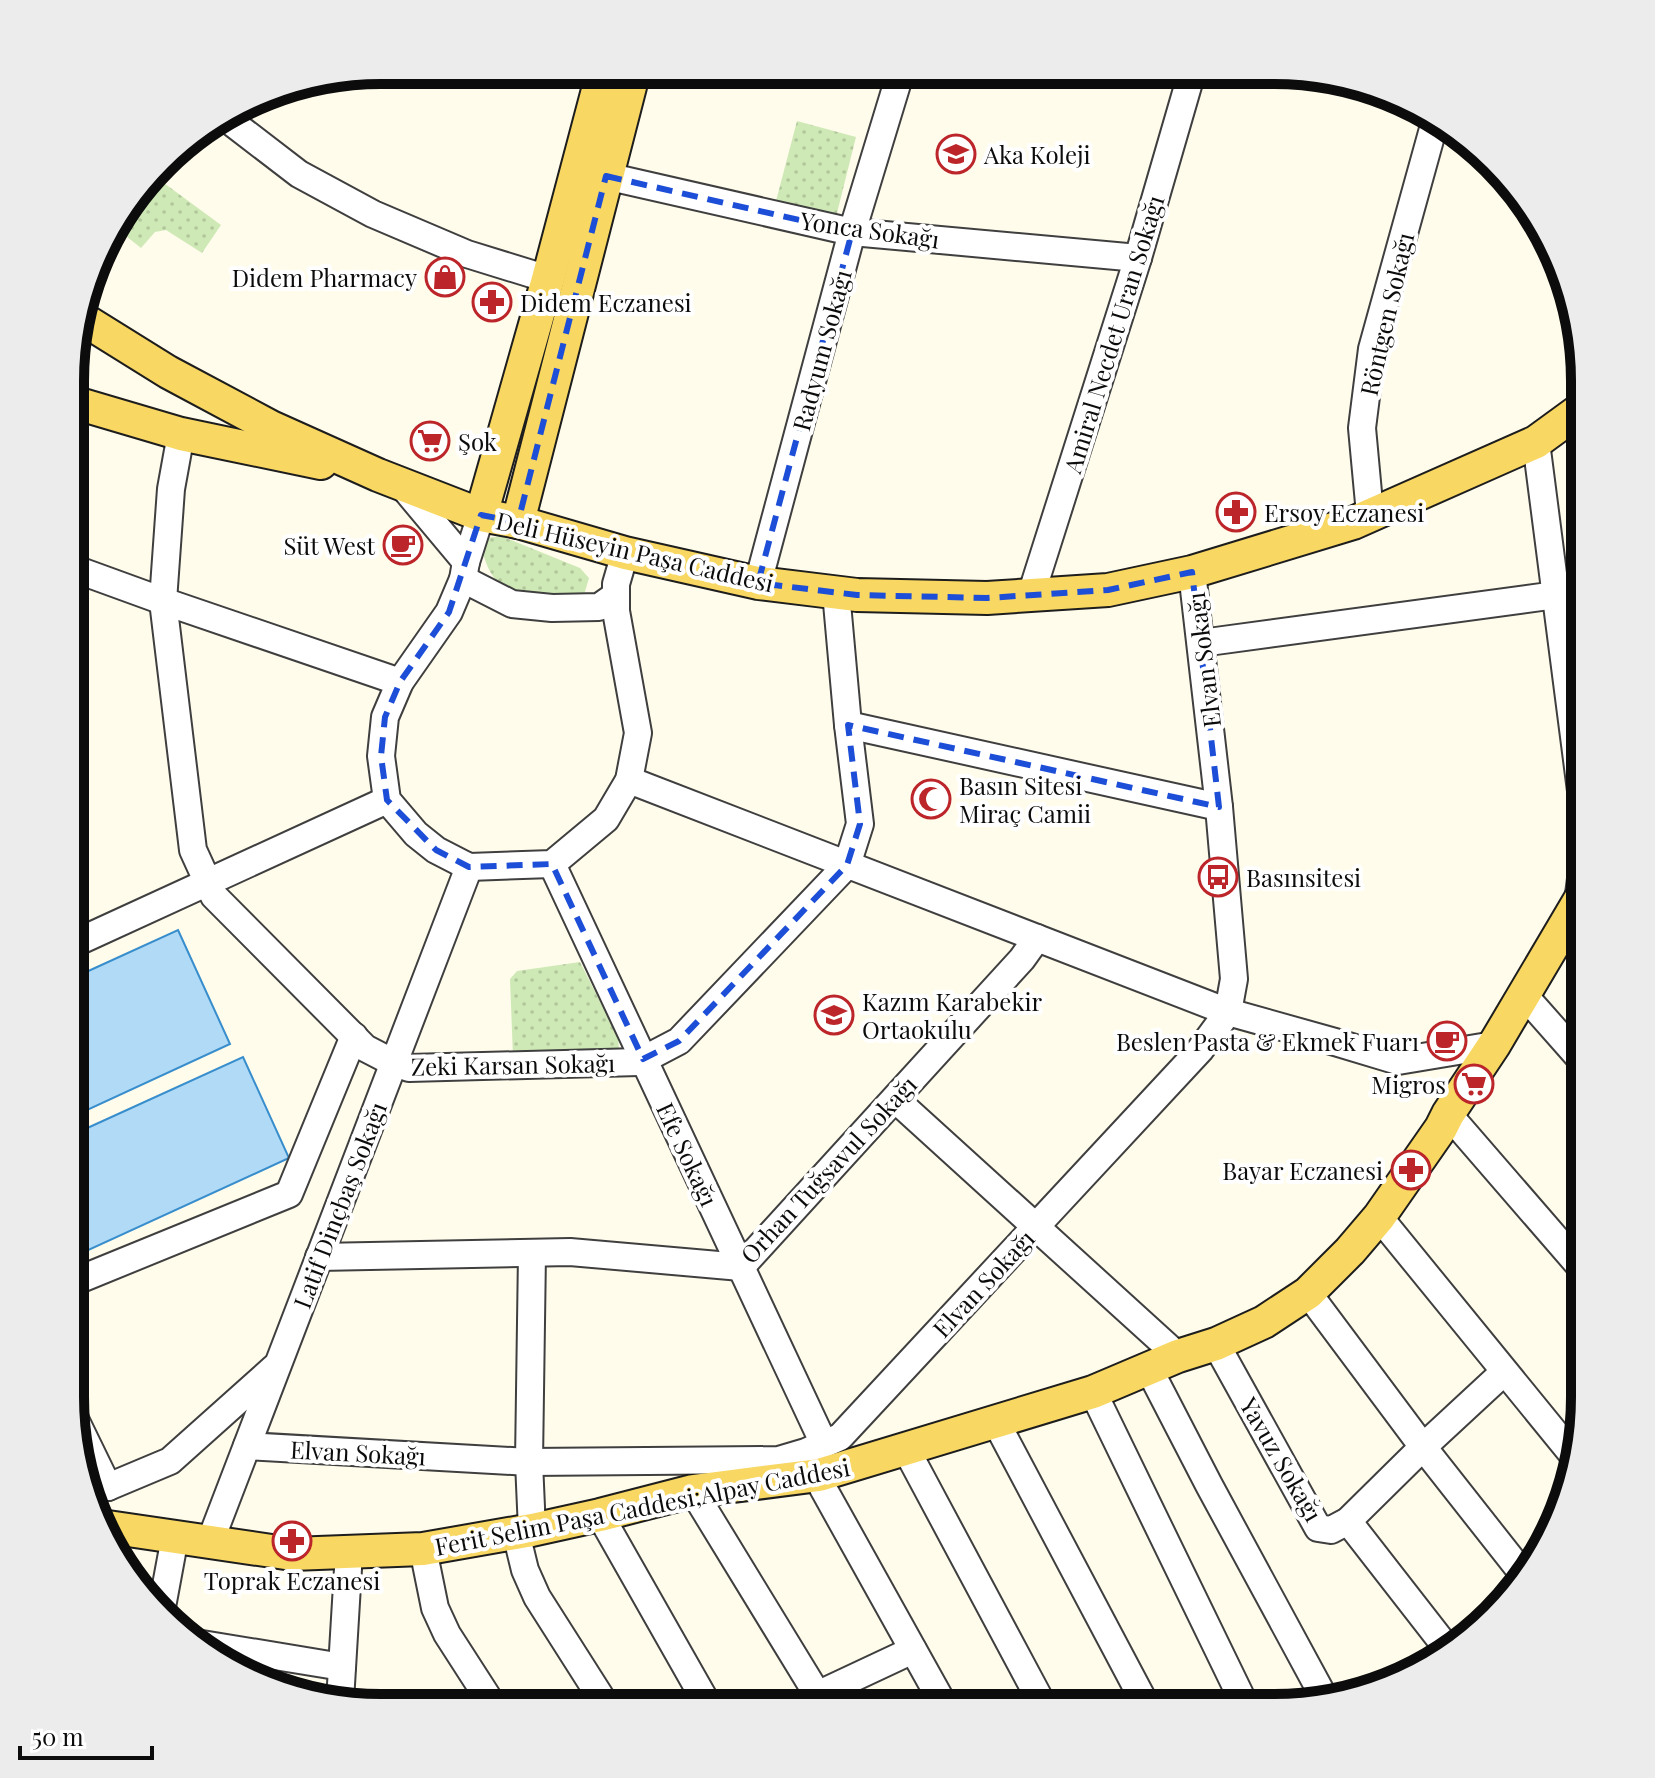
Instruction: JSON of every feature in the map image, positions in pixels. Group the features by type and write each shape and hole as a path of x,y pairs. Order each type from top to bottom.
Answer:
{"main road":[{"path":"481,515 600,84"},
{"path":"521,511 631,84"},
{"name":"Deli Hüseyin Paşa Caddesi","path":"90,323 168,372 271,427 481,515 521,511 625,553 758,583 857,595 972,597 1108,590 1192,572 1353,523 1536,442 1571,416"},
{"path":"168,372 188,395 181,434"},
{"path":"84,405 181,434 389,479"},
{"name":"Ferit Selim Paşa Caddesi;Alpay Caddesi","path":"115,1528 292,1554 423,1549 524,1532 821,1460 906,1449 1093,1392 1148,1367 1216,1344 1264,1322 1308,1293 1379,1217 1432,1142 1571,918"}],"street":[{"name":"Radyum Sokağı","path":"758,583 852,232 897,84"},
{"name":"Amiral Necdet Uran Sokağı","path":"1031,595 1138,258 1189,84"},
{"path":"233,124 299,174 373,214 467,254 548,279"},
{"name":"Röntgen Sokağı","path":"1370,514 1362,428 1372,349 1433,130"},
{"name":"Yonca Sokağı","path":"606,176 852,232 1138,258"},
{"name":"Zeki Karsan Sokağı","path":"181,434 171,489 163,601 193,850 214,896 365,1048 409,1068 639,1062 679,1041 847,865 860,824 836,592"},
{"path":"1536,442 1571,709"},
{"path":"389,479 465,570 512,604 552,608 599,607 616,595"},
{"path":"481,515 449,612 400,682 385,717 381,756 387,800 416,834 436,850 469,867 552,864 606,819 629,780 638,733 616,611 616,584 625,553"},
{"path":"84,572 400,682"},
{"name":"Elvan Sokağı","path":"247,1446 529,1462 779,1460 806,1452 821,1460 1200,1050 1228,1012 1234,979 1219,807 1192,572"},
{"path":"1201,643 1571,591"},
{"path":"848,725 1219,807"},
{"path":"629,780 1228,1012 1398,1061 1494,1045"},
{"path":"84,939 387,800"},
{"name":"Efe Sokağı","path":"552,864 741,1267 821,1460 823,1488 938,1694"},
{"name":"Latif Dinçbaş Sokağı","path":"210,1542 469,867"},
{"name":"Orhan Tuğsavul Sokağı","path":"319,1257 570,1252 741,1267 1022,959 1037,938"},
{"path":"1523,994 1571,1048"},
{"path":"84,1278 289,1194 354,1036"},
{"path":"895,1099 1178,1356"},
{"path":"1448,1114 1571,1256"},
{"path":"1379,1217 1566,1447"},
{"path":"532,1253 525,1570 537,1597 599,1694"},
{"path":"1308,1293 1518,1567"},
{"name":"Yavuz Sokağı","path":"1216,1344 1318,1528 1331,1530 1348,1521 1504,1372"},
{"path":"98,1485 170,1461 277,1366"},
{"path":"1148,1367 1320,1690"},
{"path":"1093,1392 1240,1694"},
{"path":"996,1422 1140,1694"},
{"path":"906,1449 1037,1694"},
{"path":"693,1491 817,1694"},
{"path":"600,1515 702,1694"},
{"path":"1348,1521 1442,1642"},
{"path":"164,1599 175,1537"},
{"path":"423,1549 435,1608 447,1634 486,1694"},
{"path":"235,1655 343,1691 349,1552"},
{"path":"834,1694 913,1650"}],"highlighted area":[{"path":"606,176 852,232 758,583 857,595 987,598 1108,590 1192,572 1219,807 848,725 860,824 847,865 679,1041 643,1059 552,864 469,867 436,850 387,800 381,756 385,717 400,682 449,612 481,515 518,522"}],"green space":[{"path":"797,121 856,137 836,217 776,201"},
{"path":"161,181 221,225 202,253 166,230 155,232 141,248 123,234 145,200"},
{"path":"501,536 580,568 589,578 584,595 529,593 502,585 491,573 481,546 487,538"},
{"path":"580,962 618,1037 619,1050 513,1057 510,979 517,971"}],"water":[{"path":"178,930 230,1044 84,1111 84,973"},
{"path":"243,1057 289,1158 84,1252 84,1130"}],"place":[{"name":"Aka Koleji","path":"956,154"},
{"name":"Didem Pharmacy","path":"445,277"},
{"name":"Didem Eczanesi","path":"492,302"},
{"name":"Şok","path":"430,441"},
{"name":"Ersoy Eczanesi","path":"1236,512"},
{"name":"Süt West","path":"403,545"},
{"name":"Basın Sitesi Miraç Camii","path":"931,799"},
{"name":"Basınsitesi","path":"1218,877"},
{"name":"Kazım Karabekir Ortaokulu","path":"834,1015"},
{"name":"Beslen Pasta & Ekmek Fuarı","path":"1447,1041"},
{"name":"Migros","path":"1474,1084"},
{"name":"Bayar Eczanesi","path":"1411,1170"},
{"name":"Toprak Eczanesi","path":"292,1541"}]}
